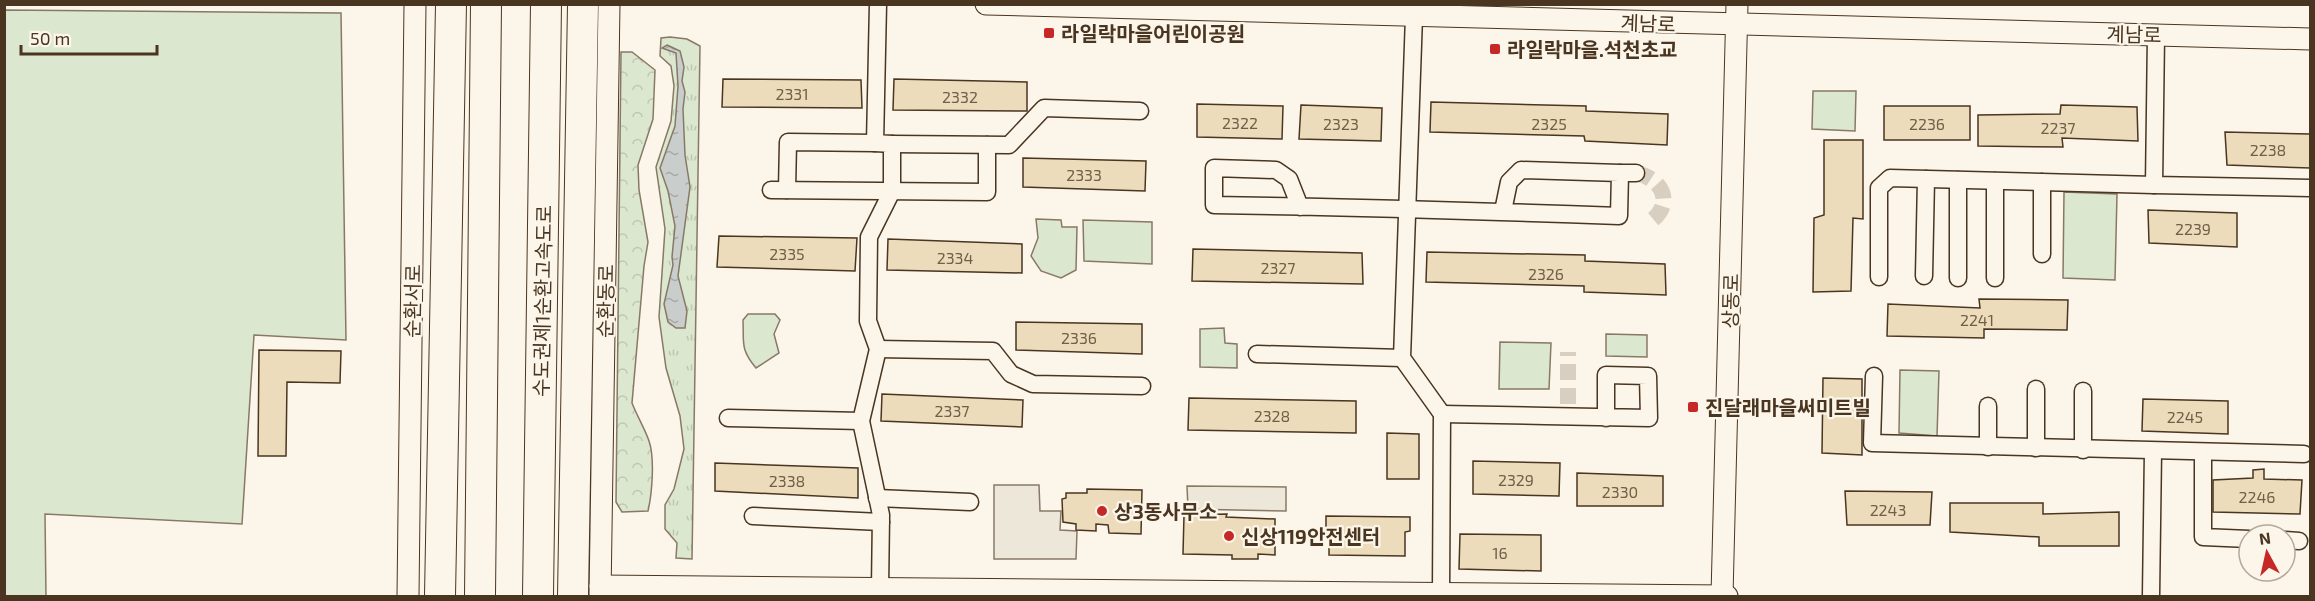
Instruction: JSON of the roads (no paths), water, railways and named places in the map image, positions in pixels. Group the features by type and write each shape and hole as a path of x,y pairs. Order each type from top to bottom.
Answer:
{"highway":[{"path":"440,597 451,4"},
{"path":"480,597 486,4"},
{"name":"수도권제1순환고속도로","path":"538,597 546,4"},
{"path":"573,597 583,4"}],"street":[{"name":"순환서로","path":"408,597 415,4"},
{"name":"순환동로","path":"600,592 609,4"},
{"path":"878,4 884,144 892,191 869,237 868,321 878,349 861,421 881,522 880,589"},
{"name":"계남로","path":"986,4 1414,16 1737,15 2156,35 2310,39"},
{"name":"상동로","path":"1724,596 1737,15"},
{"path":"1414,16 1402,358 1442,414 1441,594"},
{"path":"2154,185 2156,35"},
{"path":"987,145 987,192 779,190 788,142 1009,145 1044,108 1140,111"},
{"path":"1300,207 1289,178 1276,170 1214,168 1214,205 1300,207 1407,208 1619,216 1628,173 1521,171 1509,182 1503,211"},
{"path":"1878,277 1880,188 1890,178 2310,188"},
{"path":"1924,276 1926,179"},
{"path":"1958,180 1958,278"},
{"path":"1995,181 1995,278"},
{"path":"2042,182 2042,254"},
{"path":"878,349 993,351 1011,374 1033,384 1142,386"},
{"path":"1257,354 1402,358"},
{"path":"1874,376 1872,443 2153,452 2304,454"},
{"path":"2036,389 2036,448"},
{"path":"2083,450 2084,391"},
{"path":"1988,406 1988,447"},
{"path":"1442,414 1568,410 1606,418"},
{"path":"728,418 861,421"},
{"path":"2151,597 2153,452"},
{"path":"2203,452 2203,537 2237,538"},
{"path":"877,498 970,502"},
{"path":"753,516 881,522"},
{"path":"600,592 831,593 880,589 1724,596"}],"water":[{"path":"667,45 680,51 684,67 682,81 685,92 683,109 685,155 690,187 678,276 687,311 685,328 676,328 668,322 664,304 673,265 675,226 668,191 660,168 675,126 678,86 676,53 662,48"}],"tunnel":[{"path":"1636,173 1653,181 1663,194 1661,209 1648,223"},
{"path":"1568,352 1568,404"}],"place":[{"name":"라일락마을어린이공원","path":"1049,33"},
{"name":"라일락마을.석천초교","path":"1495,49"},
{"name":"진달래마을써미트빌","path":"1693,407"},
{"name":"상3동사무소","path":"1102,511"},
{"name":"신상119안전센터","path":"1229,536"}]}
